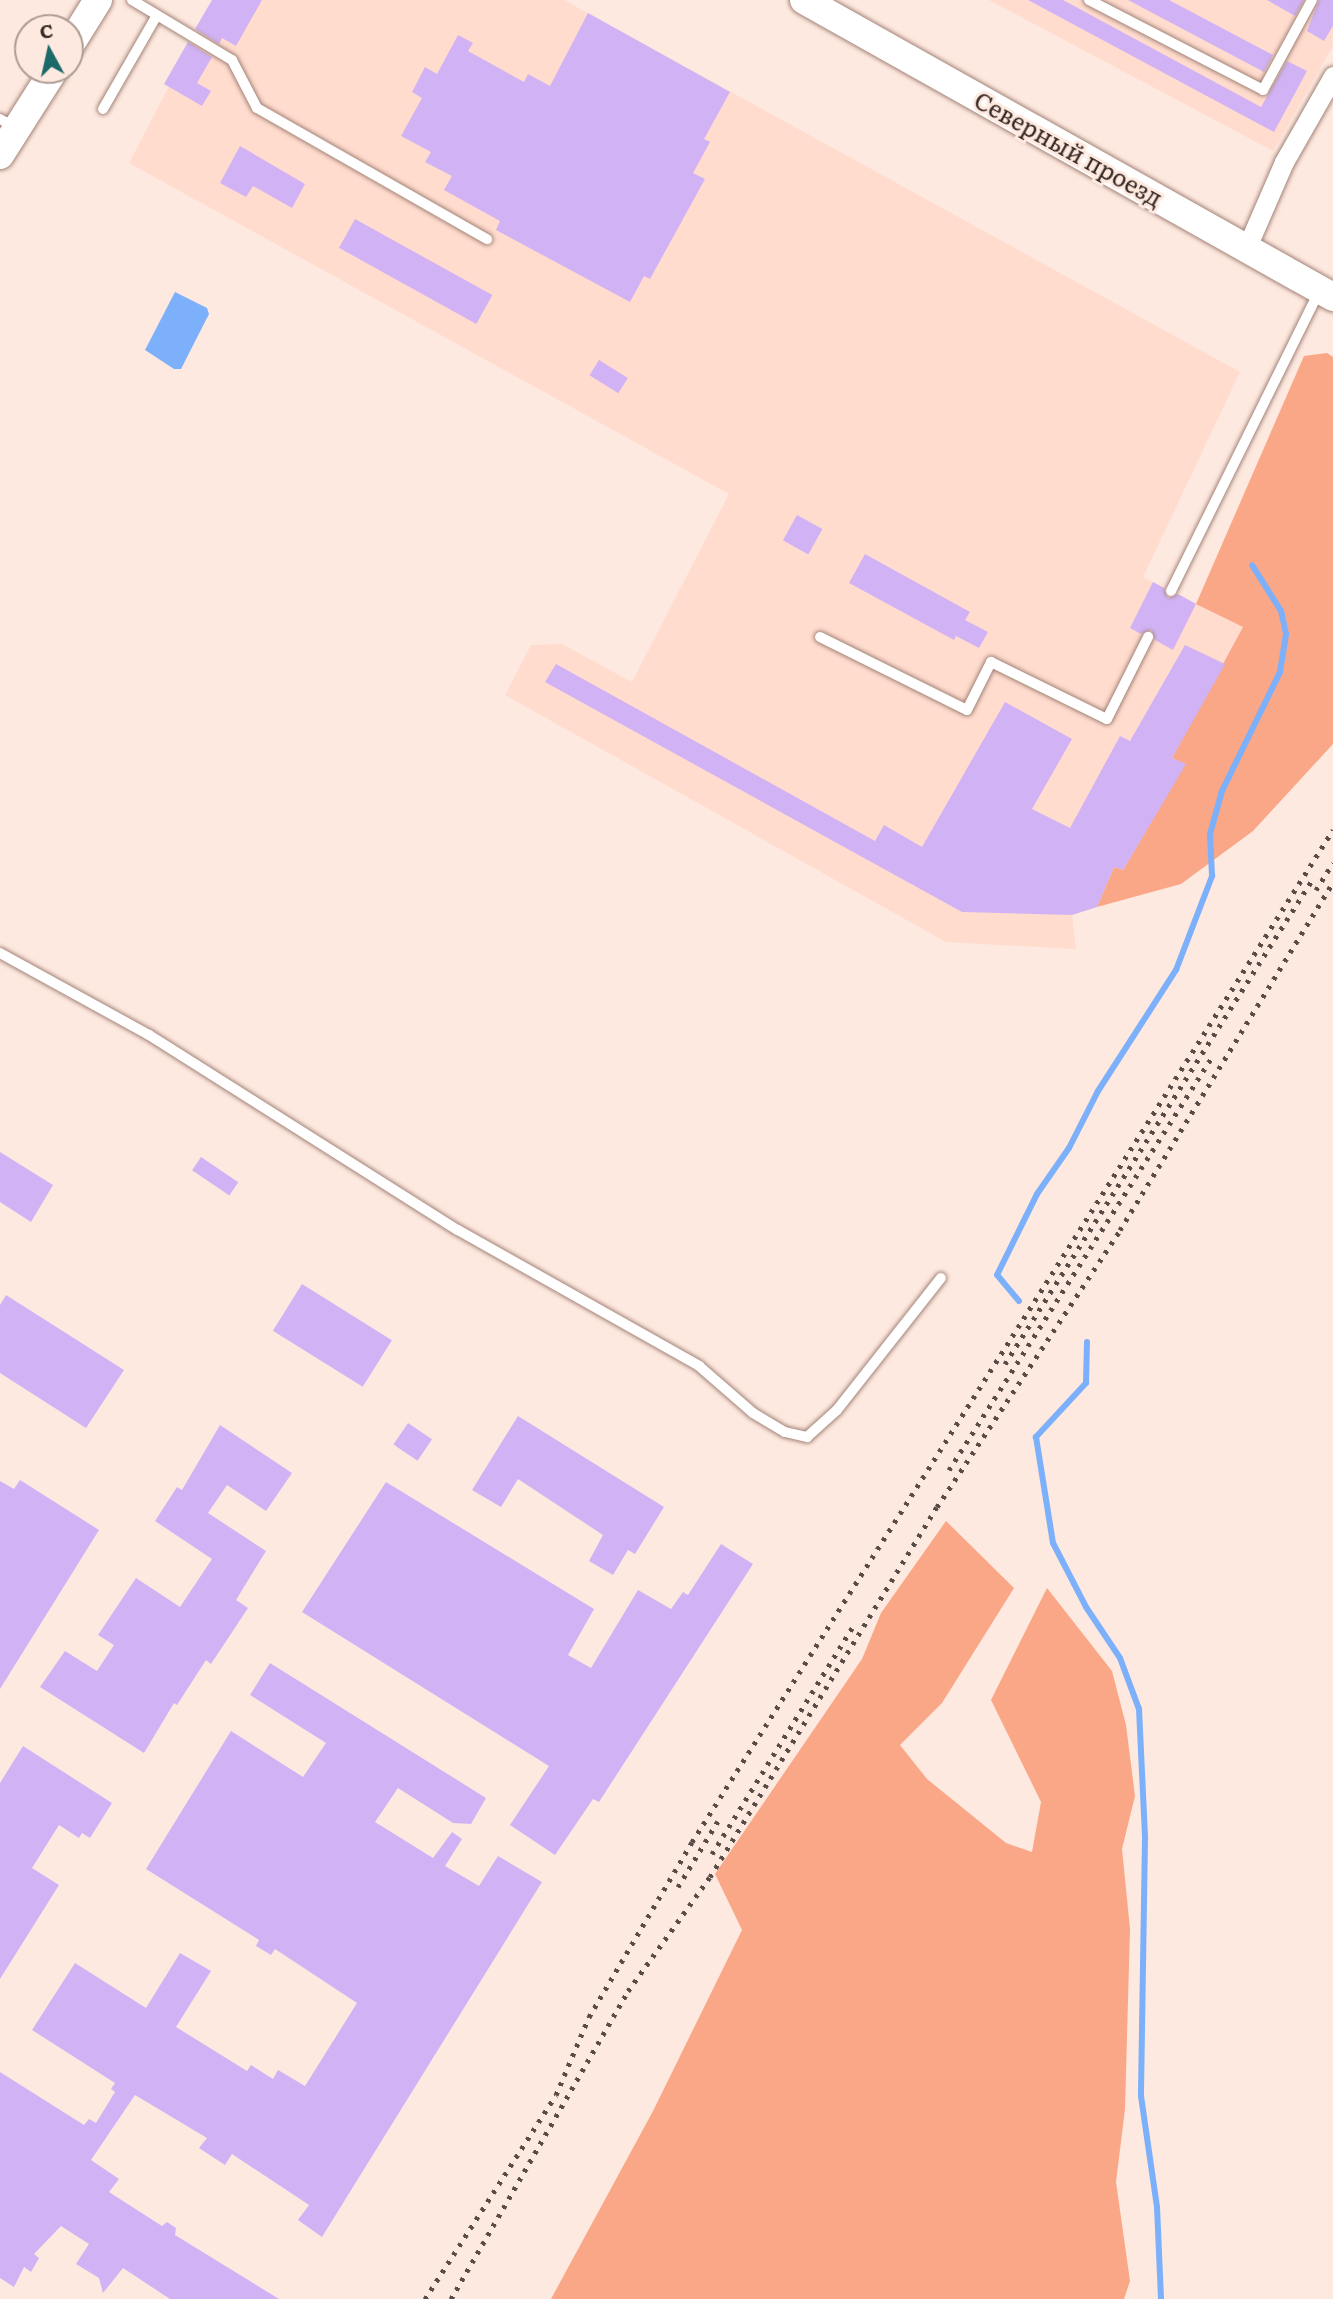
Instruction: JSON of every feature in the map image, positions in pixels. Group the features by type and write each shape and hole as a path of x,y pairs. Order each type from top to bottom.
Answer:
{"street":[{"path":"84,22 98,0"},
{"name":"Северный проезд","path":"804,0 1327,293"},
{"path":"1247,247 1284,162 1333,76"},
{"path":"0,155 8,124 42,84"}],"lane":[{"path":"132,0 232,60 257,108 487,239"},
{"path":"1089,0 1263,90 1312,0"},
{"path":"103,109 157,15"},
{"path":"1171,591 1327,293"},
{"path":"820,637 967,710 991,662 1107,719 1148,637"},
{"path":"0,953 149,1035 458,1230 699,1366 753,1413 785,1432 807,1437 837,1410 941,1278"}],"shaded area":[{"path":"214,0 564,0 1240,372 1143,577 1243,627 1173,758 1186,764 1123,870 1114,868 1097,907 1072,915 1076,949 946,942 505,695 531,645 562,644 632,682 729,494 129,163"},
{"path":"989,0 1333,0 1333,46 1273,151"},
{"path":"1327,353 1333,357 1333,744 1253,831 1181,884 1097,907 1114,867 1123,870 1185,764 1172,758 1243,627 1196,604 1304,356"},
{"path":"946,1521 1014,1588 942,1703 900,1745 927,1779 1006,1843 1032,1852 1041,1802 991,1700 1047,1588 1112,1671 1126,1725 1135,1796 1122,1849 1130,1929 1125,2109 1116,2182 1130,2281 1124,2299 551,2299 653,2111 742,1930 715,1874 862,1659 881,1613"}],"water":[{"path":"175,292 207,308 209,314 181,369 174,369 145,350"}],"building":[{"path":"212,0 262,0 236,46 222,38 219,44 195,29"},
{"path":"1028,0 1063,0 1261,107 1287,61 1307,71 1274,132"},
{"path":"1128,0 1169,0 1273,55 1264,72"},
{"path":"1267,0 1304,0 1295,16"},
{"path":"1319,0 1333,0 1333,26 1324,41 1307,31"},
{"path":"588,13 730,92 704,139 710,142 693,173 705,179 650,279 644,276 630,302 496,230 500,221 444,190 452,176 425,162 431,152 401,136 422,98 412,92 425,67 437,74 458,35 473,43 468,51 524,82 528,74 550,86"},
{"path":"188,42 212,57 197,83 211,91 202,106 164,84"},
{"path":"240,146 305,184 292,208 253,186 246,197 220,183"},
{"path":"355,219 492,295 476,324 339,248"},
{"path":"599,360 628,378 618,393 589,375"},
{"path":"797,515 822,529 808,554 783,540"},
{"path":"865,554 970,612 965,620 988,632 979,648 956,636 954,640 849,583"},
{"path":"1153,582 1164,588 1168,598 1178,594 1196,604 1173,650 1155,640 1151,630 1141,634 1130,628"},
{"path":"1185,645 1225,664 1172,758 1186,764 1123,870 1114,867 1097,907 1072,915 962,912 545,682 556,664 875,841 884,825 922,847 1005,702 1072,739 1032,809 1070,828 1120,736 1130,741"},
{"path":"0,1152 53,1185 31,1222 0,1202"},
{"path":"201,1157 238,1182 229,1195 192,1170"},
{"path":"302,1284 392,1340 363,1387 273,1331"},
{"path":"6,1295 124,1370 86,1428 0,1373 0,1305"},
{"path":"518,1416 664,1507 635,1554 628,1550 613,1575 589,1561 603,1535 518,1479 501,1507 472,1490"},
{"path":"408,1423 432,1439 418,1461 393,1445"},
{"path":"220,1425 292,1473 266,1511 227,1485 208,1513 266,1551 236,1600 248,1608 211,1664 206,1660 177,1705 174,1703 144,1753 40,1687 65,1651 97,1671 114,1645 98,1635 136,1578 180,1607 212,1559 155,1521 177,1487 182,1490"},
{"path":"20,1480 99,1530 0,1689 0,1481 14,1489"},
{"path":"386,1482 594,1609 568,1655 591,1668 638,1590 671,1609 683,1592 688,1595 721,1544 753,1564 599,1802 593,1799 555,1855 510,1825 549,1766 302,1612"},
{"path":"270,1663 486,1798 471,1824 453,1823 398,1788 375,1822 433,1858 452,1832 462,1839 445,1866 479,1886 498,1856 542,1882 322,2237 298,2220 309,2205 232,2154 225,2165 199,2148 207,2138 135,2095 91,2160 119,2179 109,2192 162,2226 167,2222 176,2228 175,2235 279,2299 170,2299 123,2268 103,2293 99,2278 76,2264 89,2244 61,2226 34,2254 39,2258 31,2272 24,2267 14,2287 0,2278 0,2072 84,2125 89,2119 96,2123 115,2092 111,2089 115,2083 32,2030 75,1963 146,2008 180,1953 211,1971 176,2027 247,2071 251,2065 273,2079 278,2070 305,2086 357,2003 275,1949 271,1955 256,1946 259,1940 146,1869 231,1731 303,1777 326,1743 250,1695"},
{"path":"23,1746 112,1803 90,1838 82,1833 79,1838 59,1825 32,1868 59,1885 0,1979 0,1783"}],"waterway":[{"path":"1019,1301 997,1275 1037,1194 1069,1148 1098,1091 1176,970 1212,876 1210,834 1222,791 1280,672 1286,634 1281,611 1252,565"},
{"path":"1087,1342 1086,1383 1036,1437 1053,1543 1086,1607 1120,1658 1139,1709 1145,1838 1141,2096 1157,2207 1161,2299"}],"railway":[{"path":"425,2299 556,2095 589,2017 692,1842 1333,830"},
{"path":"1316,890 1333,863"},
{"path":"1005,1364 1314,877"},
{"path":"451,2299 628,1991 710,1877 937,1507 1120,1230 1333,882"},
{"path":"949,1470 1212,1057"},
{"path":"712,1854 852,1628"},
{"path":"678,1887 718,1821"}]}
